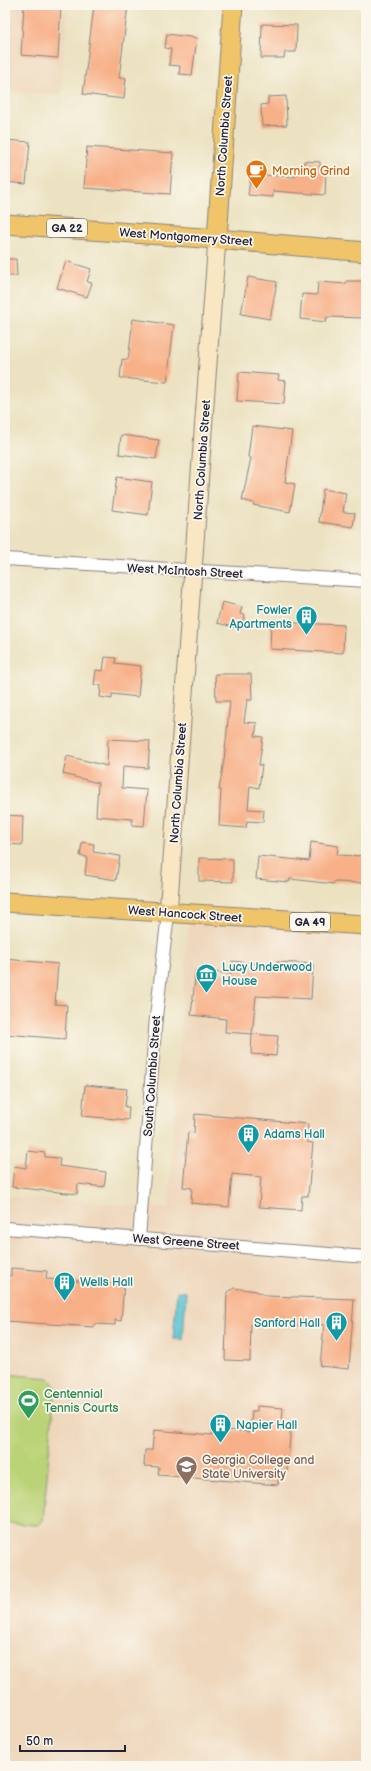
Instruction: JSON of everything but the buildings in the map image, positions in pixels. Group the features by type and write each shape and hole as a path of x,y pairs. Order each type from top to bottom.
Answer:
{"main road":[{"name":"North Columbia Street","path":"217,239 233,5"},
{"name":"West Montgomery Street","path":"5,224 217,239 366,252"},
{"name":"West Hancock Street","path":"5,902 366,926"}],"street":[{"name":"North Columbia Street","path":"168,914 217,239"},
{"name":"West McIntosh Street","path":"5,559 194,572 366,581"},
{"name":"South Columbia Street","path":"139,1239 156,1017 168,914"},
{"name":"West Greene Street","path":"5,1228 366,1257"}],"shaded area":[{"path":"5,5 69,5 61,95 5,91"},
{"name":"Georgia College and State University","path":"189,917 366,927 366,1766 5,1766 5,1196 168,1208"}],"green space":[{"name":"Centennial Tennis Courts","path":"5,1374 49,1378 55,1386 43,1520 37,1525 5,1523"}],"water":[{"path":"177,1291 186,1292 183,1340 173,1339"}],"place":[{"name":"Morning Grind","path":"256,190"},
{"name":"Fowler Apartments","path":"307,636"},
{"name":"Lucy Underwood House","path":"207,994"},
{"name":"Adams Hall","path":"249,1154"},
{"name":"Wells Hall","path":"64,1302"},
{"name":"Sanford Hall","path":"336,1342"},
{"name":"Centennial Tennis Courts","path":"29,1420"},
{"name":"Napier Hall","path":"221,1444"},
{"name":"Georgia College and State University","path":"186,1486"}]}
